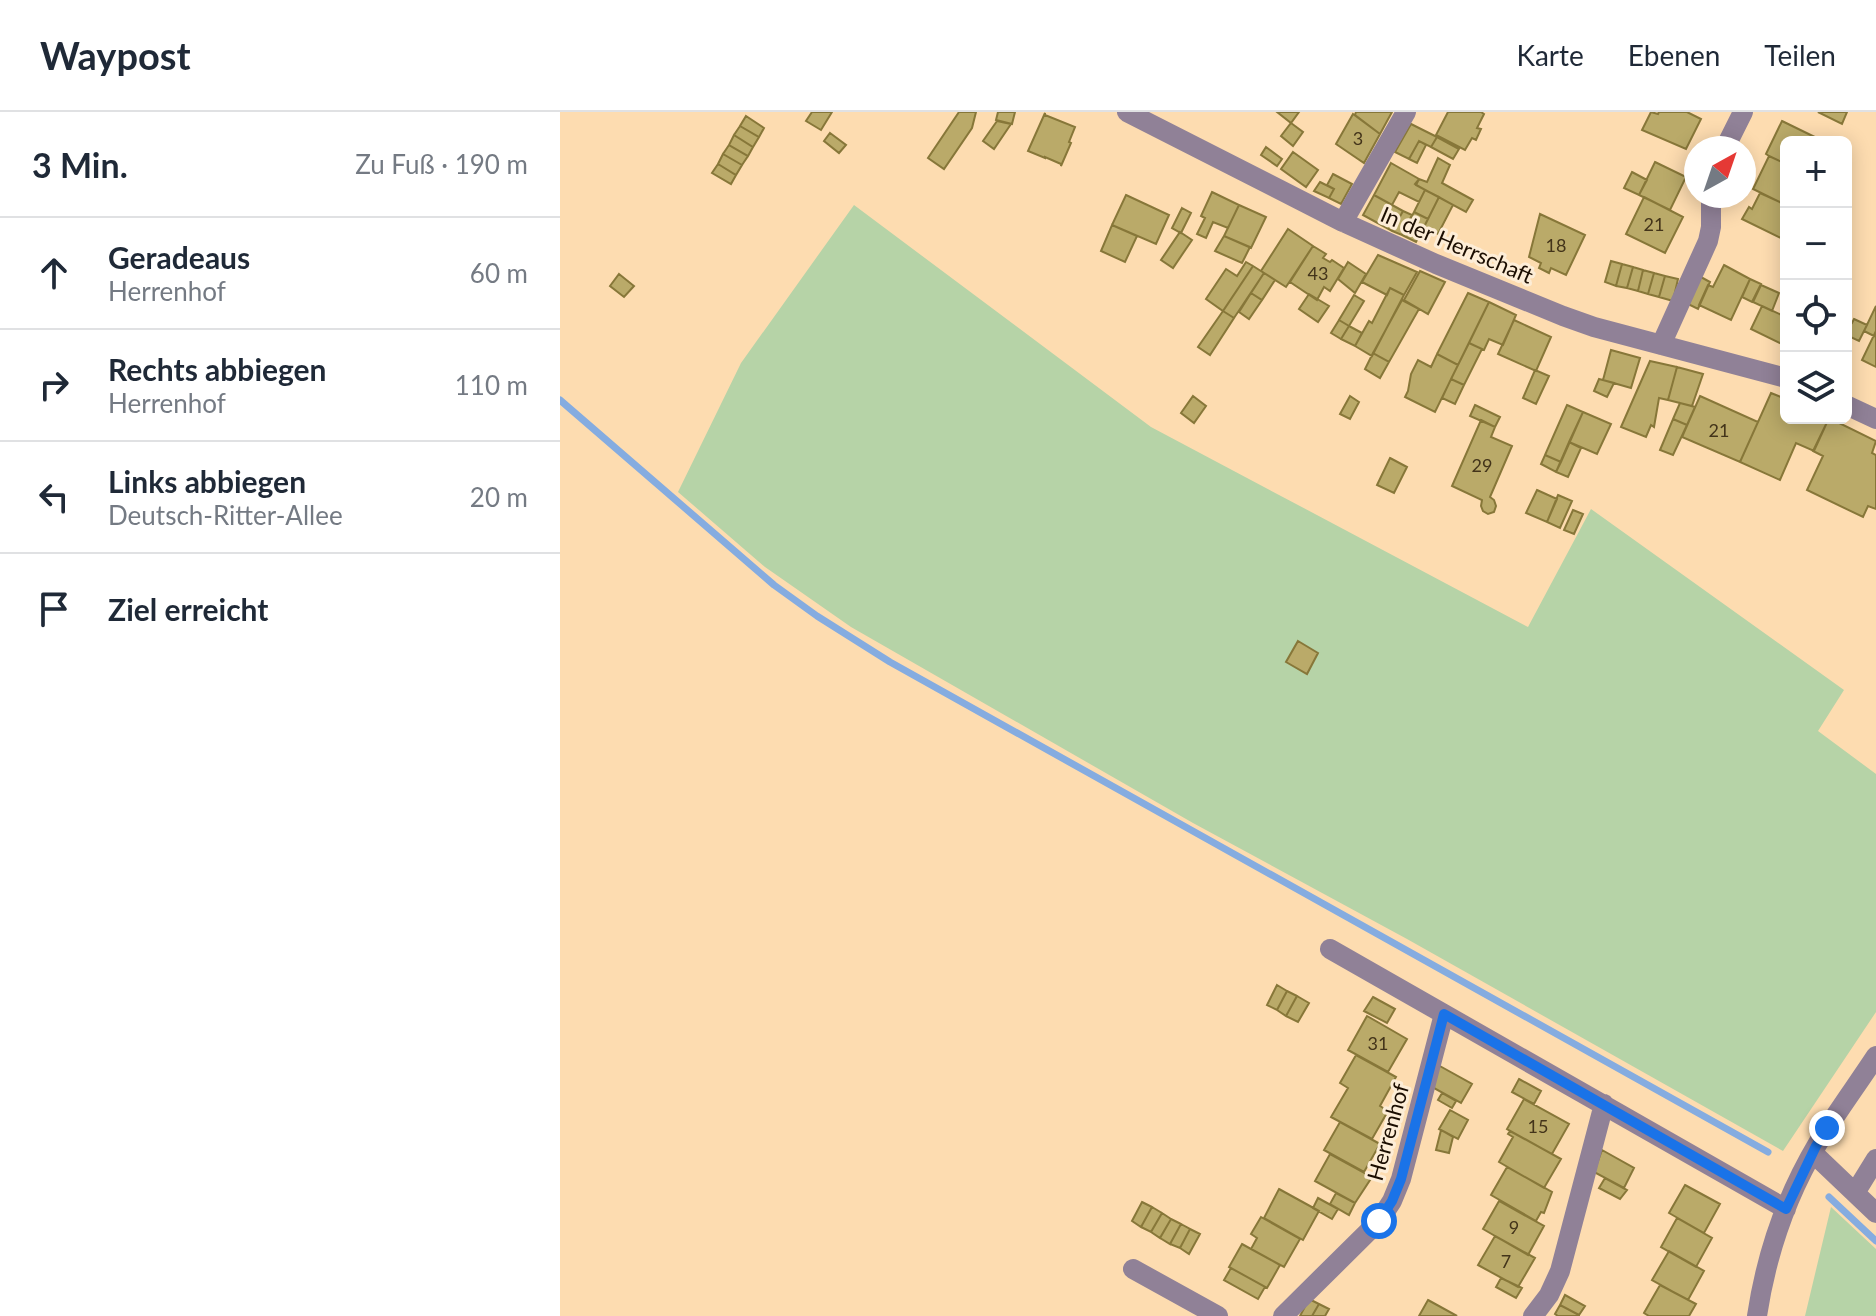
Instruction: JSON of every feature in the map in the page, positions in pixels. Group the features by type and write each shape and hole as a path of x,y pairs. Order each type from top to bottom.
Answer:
{"street":[{"name":"In der Herrschaft","path":"1127,112 1343,222 1552,312 1594,327 1780,376"},
{"path":"1343,222 1406,112"},
{"path":"1731,136 1743,112"},
{"path":"1661,345 1708,241 1711,208"},
{"path":"1852,408 1876,419"},
{"path":"1330,949 1786,1209"},
{"name":"Herrenhof","path":"1283,1316 1379,1221 1392,1201 1401,1179 1444,1014"},
{"path":"1757,1316 1766,1273 1786,1209 1813,1153 1876,1056"},
{"path":"1533,1316 1549,1295 1560,1271 1604,1104"},
{"path":"1813,1153 1876,1213"},
{"path":"1855,1193 1876,1159"},
{"path":"1133,1269 1218,1316"}],"green space":[{"path":"854,205 1151,427 1528,627 1591,509 1844,690 1818,731 1876,774 1876,1012 1783,1151 1407,939 1193,823 851,627 765,567 678,492 741,363"},
{"path":"1831,1207 1876,1249 1876,1316 1805,1316"}],"building":[{"path":"812,112 832,112 821,130 806,121"},
{"path":"959,112 976,112 972,128 944,169 928,158"},
{"path":"998,112 1015,112 1012,124 996,120"},
{"path":"1277,112 1299,112 1291,123"},
{"path":"1356,112 1392,112 1380,134 1355,115"},
{"path":"1448,112 1484,114 1477,128 1481,129 1476,140 1472,138 1465,150 1436,135"},
{"path":"1651,112 1687,112 1701,119 1692,136 1684,136 1684,148 1642,130"},
{"path":"1818,112 1847,112 1842,124"},
{"path":"1045,113 1075,127 1061,166 1028,151"},
{"path":"1353,114 1380,134 1364,163 1336,144"},
{"path":"746,116 764,128 759,137 740,126"},
{"path":"997,121 1011,124 994,149 983,141"},
{"path":"1782,121 1813,136 1780,136 1780,161 1766,154"},
{"path":"1291,123 1303,132 1293,146 1281,136"},
{"path":"1411,124 1437,137 1431,147 1419,141 1409,159 1395,152"},
{"path":"740,126 759,137 753,147 734,135"},
{"path":"830,133 846,145 839,153 824,141"},
{"path":"734,135 753,147 748,156 729,145"},
{"path":"1437,137 1459,149 1453,159 1431,147"},
{"path":"1419,141 1426,145 1417,163 1409,159"},
{"path":"729,145 748,156 742,165 723,154"},
{"path":"1266,147 1282,159 1277,166 1261,155"},
{"path":"1293,152 1318,170 1306,187 1281,169"},
{"path":"723,154 742,165 736,175 718,164"},
{"path":"1769,156 1780,161 1780,202 1756,190 1756,183"},
{"path":"1438,158 1450,165 1442,183 1473,200 1466,212 1416,185 1419,179 1427,182"},
{"path":"1655,162 1684,176 1670,210 1639,195"},
{"path":"1391,163 1419,179 1415,184 1425,190 1419,202 1399,192 1392,205 1374,195"},
{"path":"718,164 736,175 731,184 712,173"},
{"path":"1632,172 1647,180 1639,195 1624,188"},
{"path":"1333,174 1352,184 1341,204 1329,198 1334,189 1327,185"},
{"path":"1320,182 1334,189 1329,198 1314,191"},
{"path":"1425,190 1439,197 1428,219 1414,212"},
{"path":"1212,192 1239,205 1228,228 1213,222 1206,238 1197,234"},
{"path":"1760,193 1780,202 1780,238 1742,219 1748,208 1756,208"},
{"path":"1126,195 1169,215 1156,244 1112,225"},
{"path":"1374,195 1403,211 1392,231 1363,215"},
{"path":"1439,197 1453,205 1438,234 1424,227"},
{"path":"1644,197 1683,217 1665,253 1626,234"},
{"path":"1239,205 1266,217 1251,248 1224,236"},
{"path":"1182,208 1191,213 1181,233 1172,228"},
{"path":"1403,211 1412,215 1402,235 1392,231"},
{"path":"1414,212 1428,219 1416,242 1402,235"},
{"path":"1540,214 1585,235 1566,275 1551,268 1549,273 1539,268 1541,263 1529,257"},
{"path":"1112,225 1137,236 1125,262 1101,251"},
{"path":"1288,229 1313,246 1286,287 1261,271"},
{"path":"1180,232 1192,240 1173,268 1161,260"},
{"path":"1224,236 1250,247 1242,263 1215,251"},
{"path":"1313,246 1326,254 1323,258 1344,268 1330,291 1324,287 1317,300 1290,282"},
{"path":"1378,255 1417,272 1404,295 1390,288 1387,295 1362,282"},
{"path":"1611,261 1622,264 1616,286 1605,282"},
{"path":"1246,262 1253,266 1223,311 1206,299 1226,269 1237,276"},
{"path":"1348,262 1366,274 1355,293 1338,279"},
{"path":"1622,264 1633,267 1627,288 1616,286"},
{"path":"1724,265 1750,279 1731,320 1699,305 1708,285 1713,287"},
{"path":"1253,266 1264,273 1234,318 1223,311"},
{"path":"1633,267 1643,270 1638,291 1627,288"},
{"path":"1643,270 1654,273 1648,294 1638,291"},
{"path":"1420,271 1445,282 1428,314 1404,300"},
{"path":"1264,273 1275,280 1262,300 1251,293"},
{"path":"1654,273 1665,276 1659,297 1648,294"},
{"path":"619,274 634,286 624,297 610,286"},
{"path":"1665,276 1678,279 1673,301 1659,297"},
{"path":"1699,276 1710,282 1698,309 1686,303"},
{"path":"1750,279 1761,284 1752,302 1742,297"},
{"path":"1761,285 1779,293 1772,311 1753,302"},
{"path":"1390,288 1404,295 1372,356 1355,346 1369,321 1372,323"},
{"path":"1251,293 1262,300 1249,319 1239,312"},
{"path":"1468,293 1489,302 1458,365 1437,354"},
{"path":"1309,294 1329,306 1318,322 1299,309"},
{"path":"1354,295 1364,301 1349,326 1339,320"},
{"path":"1402,300 1419,309 1389,362 1373,353"},
{"path":"1489,302 1516,315 1503,345 1489,339 1484,350 1469,343"},
{"path":"1762,306 1780,314 1780,343 1751,329"},
{"path":"1876,306 1876,331 1874,336 1864,331"},
{"path":"1223,311 1234,318 1210,355 1198,347"},
{"path":"1854,319 1867,325 1859,341 1852,338"},
{"path":"1339,320 1349,326 1341,339 1331,333"},
{"path":"1514,320 1551,337 1536,371 1498,354"},
{"path":"1349,326 1362,333 1355,346 1341,339"},
{"path":"1876,331 1876,367 1862,360"},
{"path":"1469,343 1482,349 1464,385 1451,379"},
{"path":"1611,350 1640,358 1631,388 1603,380"},
{"path":"1373,353 1389,362 1380,378 1365,369"},
{"path":"1437,354 1458,365 1435,412 1405,397 1418,360 1431,367"},
{"path":"1650,361 1677,367 1668,400 1659,398 1654,427 1651,425 1646,437 1621,427"},
{"path":"1677,367 1703,374 1692,406 1668,400"},
{"path":"1535,370 1549,376 1536,404 1523,398"},
{"path":"1451,379 1464,385 1455,404 1442,398"},
{"path":"1599,379 1614,383 1607,397 1594,391"},
{"path":"1771,393 1780,397 1780,424 1826,424 1814,451 1796,443 1780,480 1740,462"},
{"path":"1193,396 1206,406 1194,423 1181,413"},
{"path":"1350,396 1359,402 1350,419 1340,414"},
{"path":"1700,396 1758,422 1740,462 1682,437"},
{"path":"1680,403 1695,407 1687,425 1673,419"},
{"path":"1475,405 1500,417 1495,427 1470,416"},
{"path":"1567,405 1583,412 1561,462 1545,455"},
{"path":"1583,412 1611,424 1597,454 1569,442"},
{"path":"1673,419 1687,425 1673,455 1660,450"},
{"path":"1481,420 1495,427 1491,437 1512,446 1490,497 1496,506 1494,512 1488,514 1483,511 1482,500 1452,486"},
{"path":"1826,424 1841,424 1876,441 1872,453 1876,455 1876,509 1868,506 1863,517 1807,490 1823,456 1813,451"},
{"path":"1569,442 1581,448 1568,477 1556,472"},
{"path":"1545,455 1561,462 1556,472 1541,464"},
{"path":"1390,458 1407,467 1394,493 1377,485"},
{"path":"1537,490 1557,499 1547,522 1526,513"},
{"path":"1558,495 1572,501 1560,528 1547,522"},
{"path":"1573,510 1583,514 1574,534 1564,530"},
{"path":"1298,641 1318,653 1307,674 1286,662"},
{"path":"1277,985 1287,991 1277,1010 1267,1005"},
{"path":"1287,991 1297,996 1286,1016 1277,1010"},
{"path":"1297,996 1309,1003 1298,1022 1286,1016"},
{"path":"1373,997 1395,1009 1387,1023 1364,1011"},
{"path":"1367,1016 1407,1039 1388,1072 1348,1050"},
{"path":"1356,1055 1396,1077 1380,1106 1388,1111 1372,1139 1331,1117 1348,1088 1340,1083"},
{"path":"1438,1065 1472,1084 1461,1103 1432,1087"},
{"path":"1519,1079 1541,1091 1534,1104 1512,1092"},
{"path":"1442,1093 1456,1101 1452,1108 1438,1100"},
{"path":"1524,1099 1569,1124 1552,1154 1507,1129"},
{"path":"1450,1110 1468,1120 1458,1139 1439,1129"},
{"path":"1340,1122 1380,1144 1364,1172 1324,1150"},
{"path":"1441,1130 1453,1137 1449,1153 1436,1150"},
{"path":"1510,1131 1561,1159 1544,1188 1499,1162 1513,1137 1508,1134"},
{"path":"1602,1150 1634,1168 1624,1188 1594,1172"},
{"path":"1330,1154 1372,1177 1355,1203 1315,1181"},
{"path":"1507,1167 1552,1192 1544,1213 1541,1212 1536,1221 1491,1195"},
{"path":"1605,1178 1627,1190 1620,1199 1599,1188"},
{"path":"1685,1185 1720,1204 1704,1233 1669,1213"},
{"path":"1279,1189 1319,1211 1303,1240 1264,1218"},
{"path":"1336,1193 1355,1203 1349,1215 1330,1204"},
{"path":"1318,1198 1338,1209 1332,1219 1313,1208"},
{"path":"1499,1201 1544,1226 1528,1255 1483,1229"},
{"path":"1142,1202 1152,1207 1141,1227 1132,1221"},
{"path":"1152,1207 1162,1213 1151,1232 1141,1227"},
{"path":"1162,1213 1171,1219 1160,1238 1151,1232"},
{"path":"1261,1217 1300,1239 1284,1267 1251,1249 1257,1238 1251,1234"},
{"path":"1677,1218 1712,1238 1696,1267 1661,1247"},
{"path":"1171,1219 1181,1224 1170,1244 1160,1238"},
{"path":"1181,1224 1190,1229 1180,1248 1170,1244"},
{"path":"1190,1229 1200,1234 1189,1254 1180,1248"},
{"path":"1495,1236 1535,1258 1518,1287 1478,1265"},
{"path":"1242,1244 1280,1265 1267,1288 1229,1267"},
{"path":"1669,1251 1704,1271 1688,1300 1652,1280"},
{"path":"1231,1268 1265,1287 1258,1299 1224,1280"},
{"path":"1501,1278 1522,1288 1516,1298 1496,1287"},
{"path":"1660,1285 1696,1304 1689,1316 1649,1316 1644,1313"},
{"path":"1565,1295 1585,1306 1579,1315 1560,1305"},
{"path":"1309,1299 1319,1304 1312,1316 1300,1316"},
{"path":"1428,1300 1457,1316 1419,1316"},
{"path":"1319,1304 1329,1309 1325,1316 1312,1316"},
{"path":"1560,1305 1579,1316 1558,1316 1555,1314"}],"waterway":[{"path":"560,400 774,585 890,662 1768,1152"},
{"path":"1829,1197 1876,1241"}],"route":[{"path":"1379,1221 1401,1179 1444,1014 1786,1209 1827,1128"}]}
